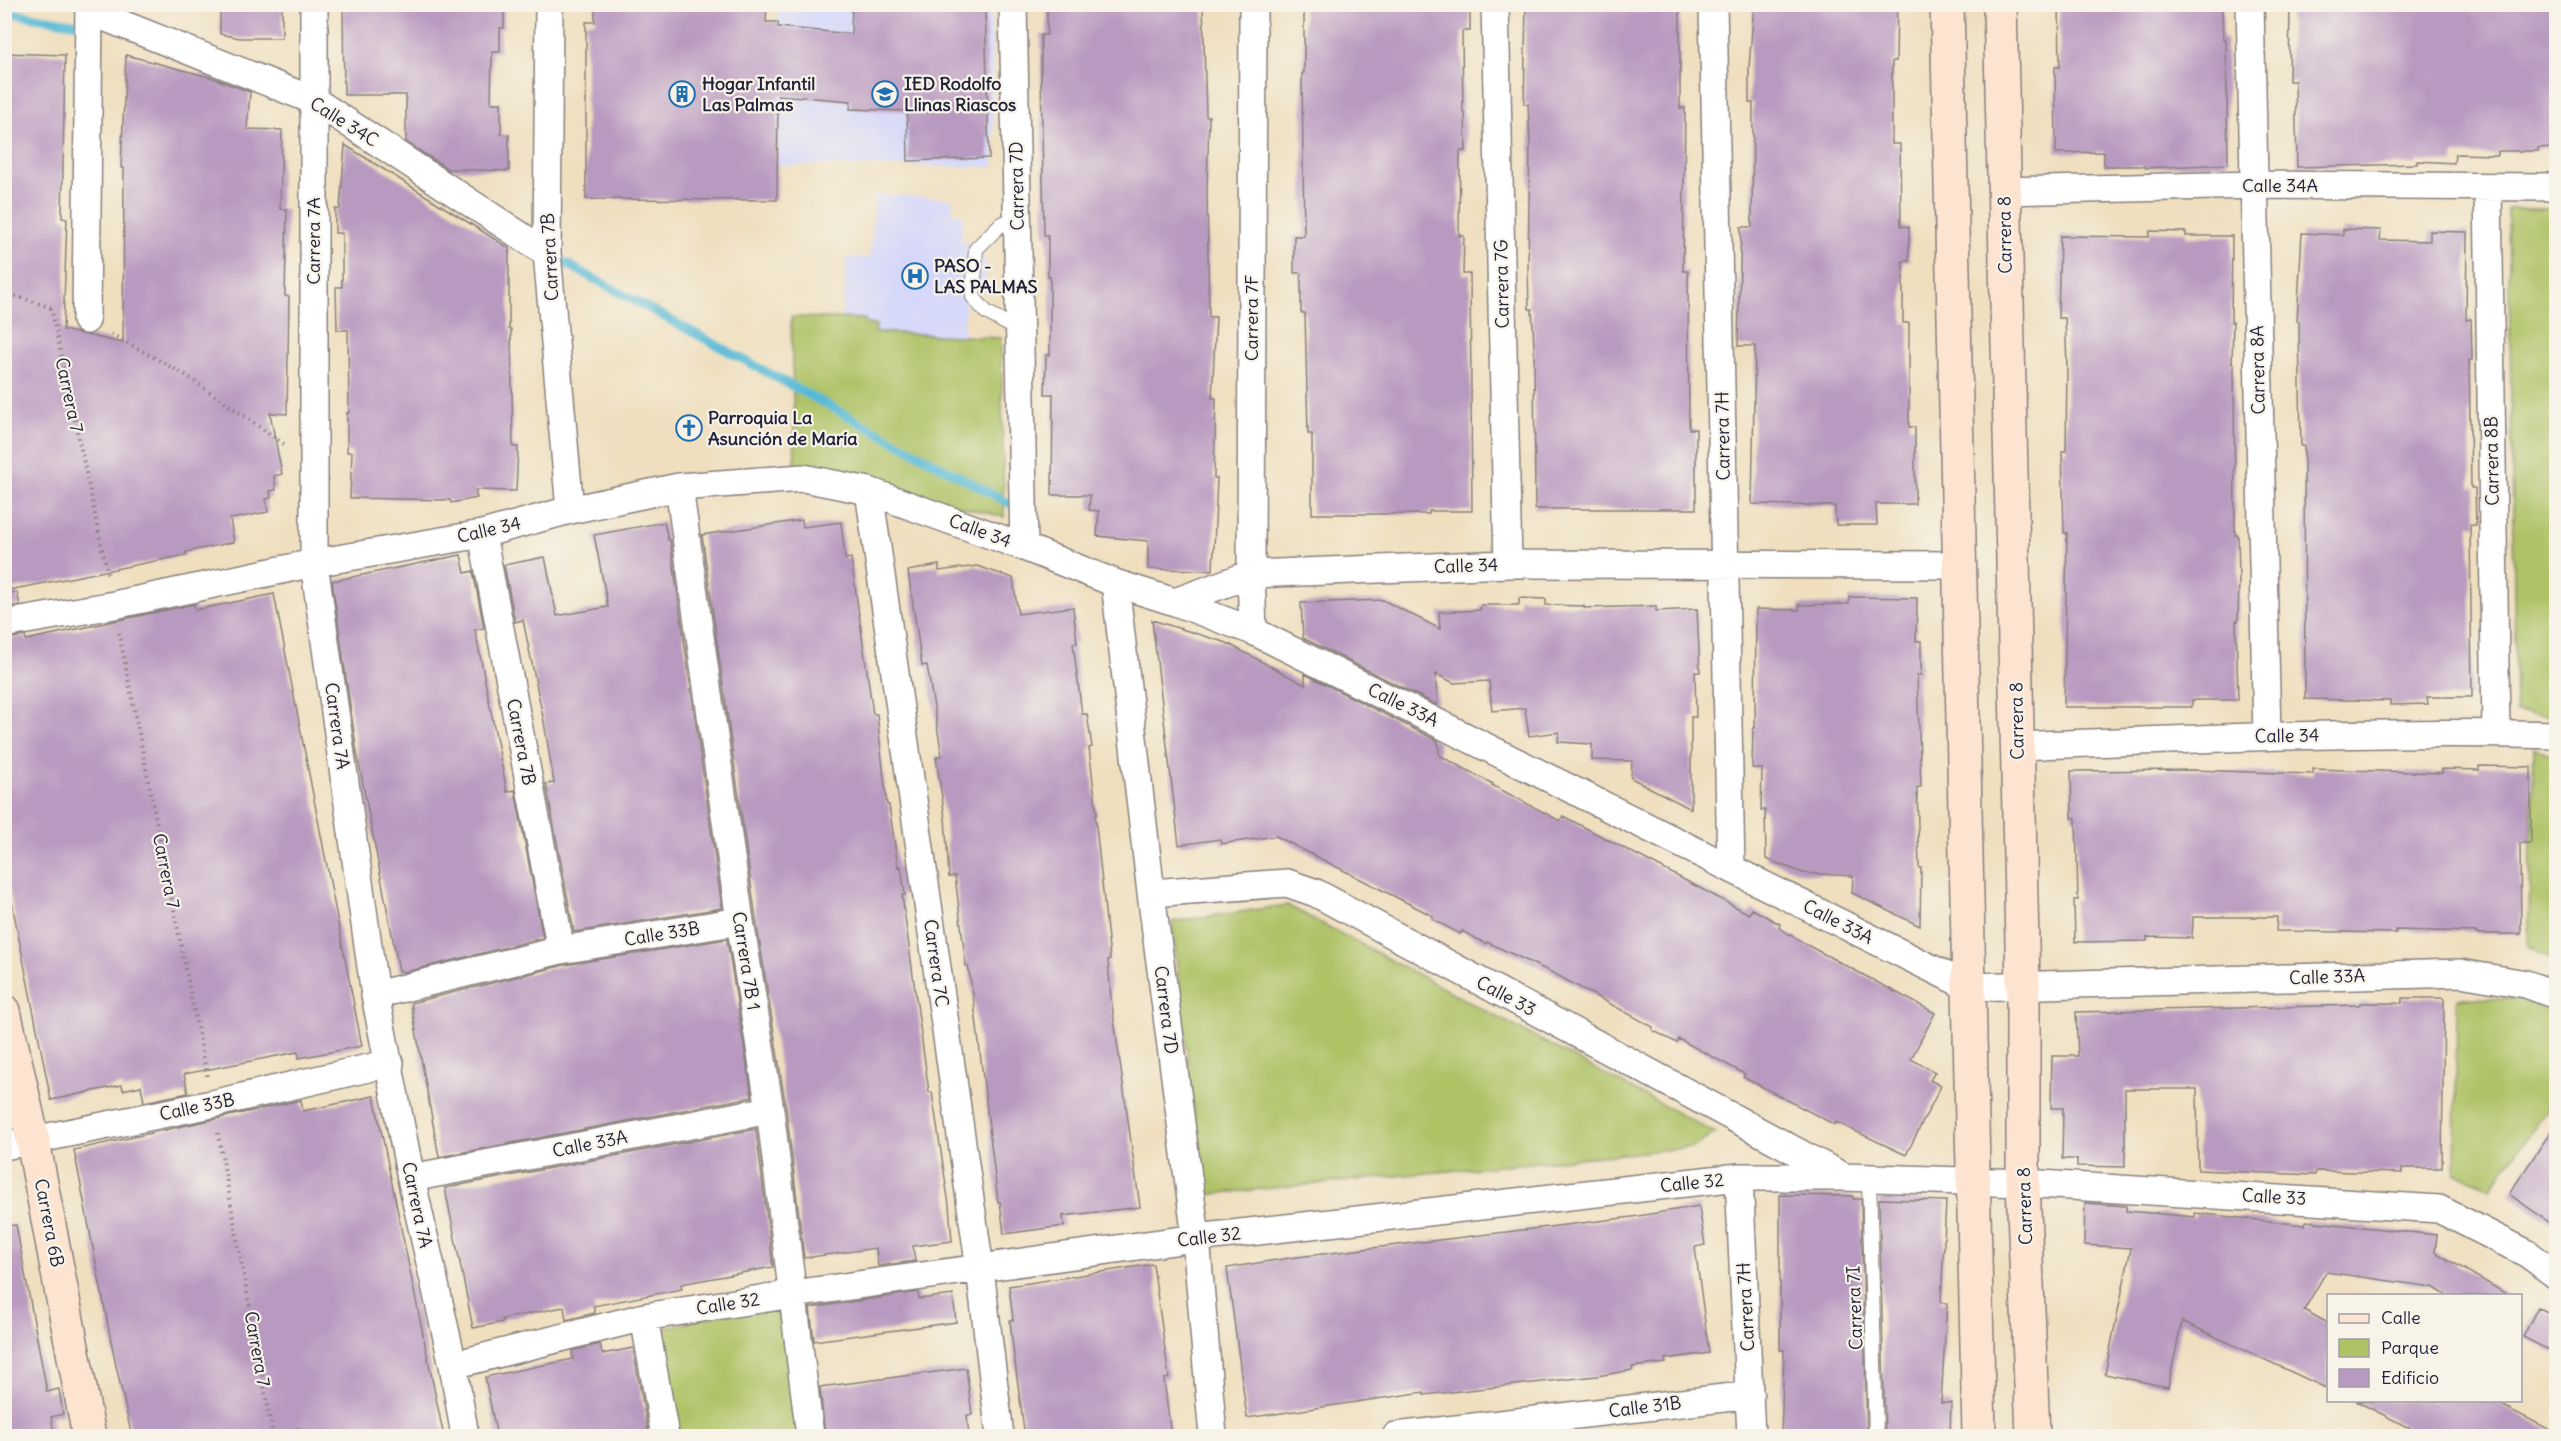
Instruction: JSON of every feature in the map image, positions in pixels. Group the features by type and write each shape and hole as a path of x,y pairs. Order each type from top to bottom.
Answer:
{"street":[{"name":"Carrera 7A","path":"314,4 314,563 375,995 411,1178 453,1365 465,1437"},
{"name":"Carrera 7B","path":"549,4 547,254 570,510"},
{"name":"Carrera 7D","path":"1013,4 1024,547"},
{"name":"Carrera 7F","path":"1253,4 1251,574 1253,631"},
{"name":"Carrera 7G","path":"1495,4 1508,564"},
{"name":"Carrera 7H","path":"1713,4 1727,566 1731,868"},
{"path":"1947,4 1978,1437"},
{"name":"Carrera 8","path":"2000,4 2024,985 2023,1183 2033,1437"},
{"name":"Carrera 8A","path":"2250,4 2267,736"},
{"name":"Calle 34C","path":"89,8 315,101 547,254"},
{"path":"86,320 89,8"},
{"name":"Calle 34A","path":"2004,191 2254,185 2556,187"},
{"name":"Carrera 8B","path":"2488,188 2496,733"},
{"name":"Calle 34","path":"4,624 314,563 482,534 570,510 679,487 803,478 868,491 1024,547 1115,584 1175,602 1251,574 1508,564 1960,565"},
{"name":"Carrera 7B 1","path":"679,487 740,921 770,1110 810,1437"},
{"name":"Carrera 7C","path":"868,491 980,1269 1000,1437"},
{"name":"Carrera 7B","path":"482,534 561,950"},
{"name":"Carrera 7D","path":"1115,584 1151,893 1196,1238 1213,1437"},
{"name":"Calle 33A","path":"1175,602 1253,631 1968,987 2460,973 2526,984 2556,995"},
{"name":"Calle 34","path":"2018,746 2267,736 2496,733 2556,735"},
{"name":"Calle 33","path":"1151,893 1287,883 1316,893 1856,1178"},
{"name":"Calle 33B","path":"375,995 561,950 740,921"},
{"name":"Carrera 6B","path":"4,1011 19,1144 89,1437"},
{"name":"Calle 33B","path":"19,1144 390,1064"},
{"name":"Calle 33A","path":"411,1178 770,1110"},
{"name":"Carrera 7H","path":"1739,1177 1751,1437"},
{"name":"Calle 32","path":"453,1365 644,1317 1196,1238 1739,1177 1856,1178 1973,1183"},
{"name":"Calle 33","path":"1973,1183 2023,1183 2439,1209 2528,1254 2556,1275"},
{"path":"644,1317 666,1437"},
{"name":"Calle 31B","path":"1396,1437 1750,1395"}],"lane":[{"path":"1018,219 1001,224 976,249 973,297 986,312 1020,331"},
{"name":"Carrera 7I","path":"1856,1178 1876,1437"}],"path":[{"path":"4,292 86,320 184,374 314,465"},
{"name":"Carrera 7","path":"51,308 114,604 212,1104 273,1437"}],"shaded area":[{"name":"IED Rodolfo Llinas Riascos","path":"778,5 991,5 994,167 778,165"},
{"name":"PASO - LAS PALMAS","path":"875,194 953,199 952,214 963,215 961,242 969,243 968,258 986,260 984,293 966,292 963,338 875,332 865,324 842,317 847,257 870,258"}],"green space":[{"path":"2508,209 2556,209 2556,716 2516,712"},
{"path":"791,317 865,319 865,324 876,325 875,332 1001,338 1004,517 795,467"},
{"path":"2534,748 2556,756 2556,951 2551,958 2528,947"},
{"path":"1287,905 1715,1133 1694,1147 1203,1195 1172,922"},
{"path":"2457,998 2518,999 2556,1013 2556,1097 2491,1188 2455,1173"},
{"path":"783,1297 799,1436 680,1436 662,1329"}],"building":[{"path":"220,4 282,4 282,38 240,38 220,34"},
{"path":"343,4 504,4 504,28 500,28 500,52 492,52 491,103 501,103 501,134 509,135 509,171 448,169 406,142 406,95 344,95"},
{"path":"595,4 767,4 766,22 778,22 778,27 851,34 852,4 985,4 989,158 908,161 907,111 850,109 851,101 778,95 777,200 586,199 586,22 595,22"},
{"path":"1047,4 1203,4 1206,116 1209,116 1207,192 1209,317 1216,317 1212,398 1216,398 1214,478 1217,478 1213,570 1148,569 1148,541 1097,536 1099,511 1089,510 1090,495 1052,495 1053,394 1045,394 1046,355 1050,355 1050,276 1048,276 1048,235 1044,235 1041,76 1041,35 1047,35"},
{"path":"1304,4 1470,4 1470,31 1462,31 1466,151 1460,151 1459,236 1464,236 1463,274 1470,274 1472,511 1429,511 1429,514 1312,514 1312,434 1308,434 1305,313 1301,313 1301,273 1294,273 1294,236 1304,236 1302,73 1304,73"},
{"path":"1526,4 1680,4 1680,108 1685,108 1683,271 1688,271 1689,429 1696,429 1696,509 1535,509 1534,347 1532,309 1529,309 1528,267 1530,143 1528,104 1524,104"},
{"path":"1754,4 1897,4 1896,61 1892,61 1892,144 1900,144 1901,226 1909,227 1909,261 1903,261 1903,323 1909,323 1909,427 1915,427 1915,504 1876,504 1877,525 1836,525 1835,506 1752,504 1755,346 1738,346 1741,227 1752,227 1753,103 1749,103 1749,67"},
{"path":"2059,4 2222,4 2223,39 2226,39 2228,164 2145,168 2145,166 2104,166 2104,152 2056,153 2055,67 2060,67"},
{"path":"2290,4 2556,4 2556,147 2538,148 2538,151 2498,151 2498,155 2455,154 2454,163 2417,161 2417,164 2297,167 2295,81 2289,81"},
{"path":"4,53 65,55 62,218 67,219 63,330 123,343 124,168 121,168 126,55 213,78 250,92 247,129 282,130 280,209 287,209 285,296 289,297 287,414 270,413 282,474 274,476 276,490 270,491 271,498 266,499 268,512 230,519 234,542 186,552 186,555 4,591"},
{"path":"345,145 509,248 513,447 518,447 516,491 475,490 477,498 451,503 450,500 350,498 352,452 347,452 348,330 337,330 336,287 342,287 342,233 335,233 335,209 340,209"},
{"path":"2343,229 2381,230 2380,240 2430,241 2430,231 2467,232 2466,320 2471,319 2472,360 2469,360 2471,488 2475,488 2476,525 2470,525 2472,697 2427,697 2428,704 2390,705 2390,701 2305,699 2304,446 2301,446 2299,321 2297,321 2302,233 2343,235"},
{"path":"2150,231 2186,232 2186,236 2232,236 2231,322 2233,322 2232,364 2234,364 2235,535 2238,535 2239,579 2238,621 2236,621 2238,700 2192,700 2192,707 2064,707 2067,533 2064,533 2062,451 2066,451 2067,365 2065,318 2058,318 2060,236 2149,237"},
{"path":"802,520 803,527 841,522 845,559 851,558 873,714 877,714 887,805 889,805 898,867 901,866 905,895 902,895 929,1092 932,1092 949,1205 952,1241 913,1246 915,1261 878,1266 876,1248 804,1258 786,1108 756,919 702,535"},
{"path":"664,522 668,540 670,540 722,908 574,932 546,784 554,783 544,722 523,620 515,622 504,565 545,557 557,616 608,607 594,535"},
{"path":"461,555 465,573 473,571 484,628 475,630 507,792 515,790 543,938 405,972 399,971 357,753 332,581"},
{"path":"939,565 939,571 977,566 1013,578 1018,614 1073,607 1077,643 1073,643 1082,714 1087,714 1092,747 1089,748 1110,959 1108,960 1111,998 1140,1207 1063,1216 1064,1226 1004,1234 955,876 949,877 945,818 936,757 942,756 927,665 922,666 908,571"},
{"path":"17,592 20,605 4,608 4,594"},
{"path":"274,594 362,1046 299,1058 298,1052 184,1074 188,1093 144,1102 141,1086 123,1090 122,1085 51,1100 4,863 4,639 25,636 26,640 194,604 195,610"},
{"path":"1849,597 1917,598 1916,641 1921,641 1921,675 1917,675 1921,787 1917,787 1919,868 1921,868 1920,926 1852,893 1853,876 1803,873 1766,859 1765,810 1761,810 1762,769 1752,768 1753,728 1755,728 1756,609 1799,610 1799,605 1849,604"},
{"path":"1519,598 1546,599 1546,605 1584,606 1584,608 1656,606 1656,611 1697,609 1700,672 1695,672 1696,717 1691,717 1691,809 1631,778 1632,761 1592,760 1592,744 1558,742 1559,732 1529,736 1525,708 1492,711 1489,681 1454,683 1436,674 1437,705 1303,638 1301,603 1383,600 1440,629 1439,612 1480,610 1481,605 1519,605"},
{"path":"1152,620 1227,643 1305,685 1305,674 1438,741 1439,755 1492,785 1560,821 1563,816 1749,914 1752,909 1780,924 1779,928 1809,946 1935,1013 1911,1059 1935,1072 1930,1080 1941,1086 1906,1155 1836,1122 1835,1125 1743,1077 1745,1074 1679,1039 1677,1043 1652,1030 1653,1027 1553,973 1462,931 1460,934 1432,919 1433,916 1276,836 1221,844 1220,839 1179,845"},
{"path":"2479,766 2531,767 2531,843 2520,843 2521,934 2396,930 2396,933 2276,931 2277,917 2193,917 2192,938 2147,937 2147,941 2075,942 2074,900 2078,900 2076,818 2072,818 2071,771 2192,770 2313,774 2313,769 2442,773 2442,769 2479,770"},
{"path":"727,939 752,1097 439,1157 411,1003 564,965"},
{"path":"2402,998 2444,998 2442,1168 2402,1168 2402,1173 2316,1171 2315,1175 2198,1170 2197,1089 2125,1089 2125,1167 2077,1166 2077,1159 2062,1159 2063,1108 2051,1108 2052,1056 2078,1056 2076,1012 2360,1005 2360,1003 2402,1003"},
{"path":"374,1096 444,1437 301,1437 299,1428 255,1437 132,1437 74,1150 301,1100 303,1111"},
{"path":"2556,1124 2556,1227 2509,1194"},
{"path":"756,1129 773,1267 681,1284 682,1289 593,1306 595,1313 566,1320 564,1307 502,1319 503,1322 473,1328 445,1188"},
{"path":"1780,1195 1853,1196 1853,1199 1861,1199 1867,1434 1781,1437 1784,1350 1780,1350"},
{"path":"1879,1199 1946,1201 1941,1303 1947,1303 1941,1403 1951,1403 1950,1436 1885,1434"},
{"path":"2085,1203 2126,1206 2126,1211 2195,1217 2195,1213 2305,1225 2306,1221 2437,1235 2435,1252 2507,1294 2444,1294 2433,1287 2326,1272 2304,1310 2327,1322 2327,1389 2182,1321 2168,1387 2105,1374 2131,1248 2084,1245"},
{"path":"1699,1206 1705,1245 1695,1247 1709,1353 1665,1359 1666,1363 1632,1367 1633,1370 1597,1376 1424,1395 1424,1392 1247,1418 1227,1268 1289,1258 1632,1217"},
{"path":"16,1225 47,1392 59,1389 63,1414 51,1417 55,1437 4,1437 4,1226"},
{"path":"1153,1264 1169,1378 1164,1379 1171,1437 1025,1437 1010,1320 1013,1320 1009,1286"},
{"path":"918,1292 919,1299 953,1295 956,1322 814,1341 810,1308"},
{"path":"2538,1307 2556,1317 2556,1354 2523,1337"},
{"path":"600,1344 602,1354 633,1348 649,1437 497,1437 485,1377 573,1359 572,1351"},
{"path":"966,1368 972,1415 967,1415 969,1437 825,1437 820,1387"},
{"path":"2358,1402 2496,1402 2556,1433 2556,1437 2427,1437"}],"waterway":[{"path":"4,12 85,25"},
{"path":"552,256 1020,509"}],"place":[{"name":"Hogar Infantil Las Palmas","path":"682,94"},
{"name":"IED Rodolfo Llinas Riascos","path":"885,94"},
{"name":"PASO - LAS PALMAS","path":"915,276"},
{"name":"Parroquia La Asunción de María","path":"689,428"}]}
